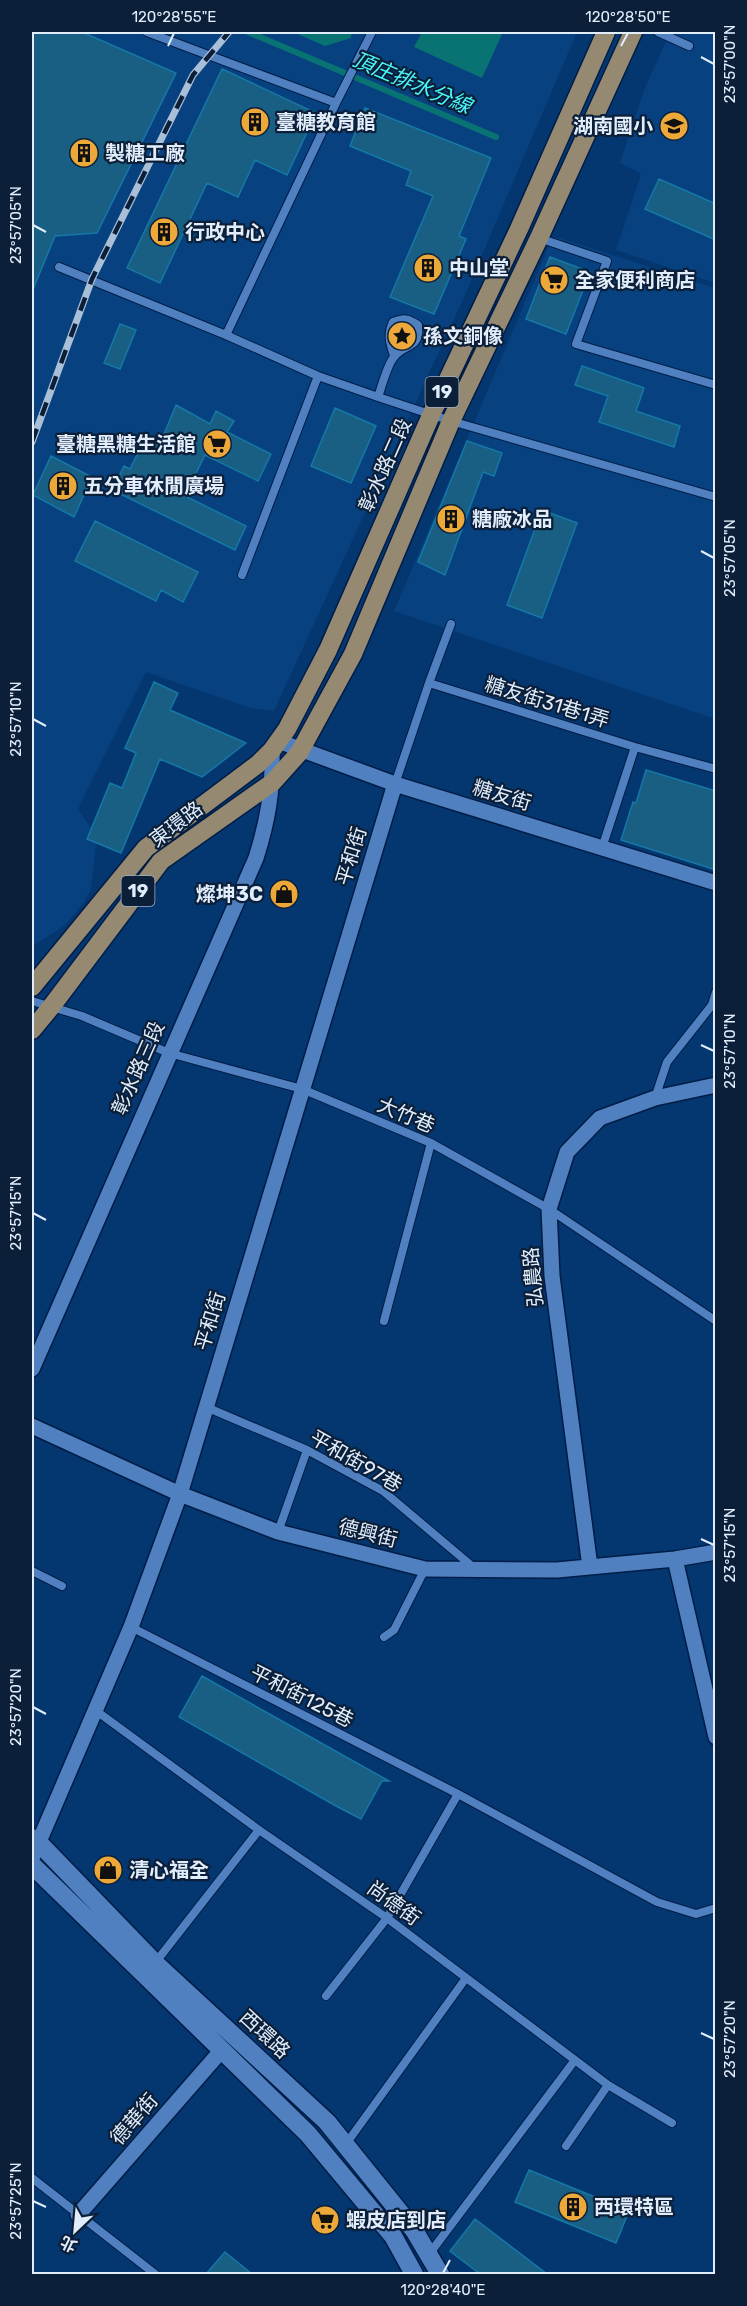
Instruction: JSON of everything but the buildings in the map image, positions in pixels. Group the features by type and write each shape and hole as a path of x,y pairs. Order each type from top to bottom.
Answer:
{"main road":[{"name":"彰水路二段","path":"275,745 287,729 328,650 432,413 519,229 606,32"},
{"name":"19","path":"273,782 301,750 353,654 451,421 539,238 633,32"},
{"name":"東環路","path":"32,987 146,848 258,764 275,745"},
{"name":"東環路","path":"32,1030 161,861 206,827 273,782"},
{"name":"西環路","path":"34,1846 155,1963 327,2122 414,2230 440,2274"},
{"path":"32,1865 308,2134 393,2236 414,2274"}],"street":[{"name":"糖友街","path":"275,745 301,750 395,784 716,883"},
{"name":"彰水路三段","path":"32,1369 256,858 267,823 275,745"},
{"name":"平和街","path":"34,1846 131,1627 180,1494 395,784"},
{"name":"弘農路","path":"590,1567 552,1276 549,1209 567,1152 600,1118 655,1098 716,1084"},
{"name":"德興街","path":"32,1426 180,1494 278,1532 425,1569 557,1570 716,1552"},
{"path":"675,1558 716,1737"},
{"name":"德華街","path":"78,2215 221,2051"}],"lane":[{"path":"147,32 336,104"},
{"path":"226,335 372,32"},
{"path":"658,32 689,46"},
{"path":"539,238 607,261 576,344 716,385"},
{"path":"59,267 226,335 318,376 451,421 716,497"},
{"path":"378,397 394,356 416,342 419,334 418,325 410,320 403,318 393,322 389,331 389,340 394,356"},
{"path":"242,575 318,376"},
{"path":"395,784 451,624"},
{"name":"糖友街31巷1弄","path":"429,683 635,747 716,769"},
{"path":"602,848 635,747"},
{"path":"655,1098 667,1062 712,1005 716,992"},
{"name":"大竹巷","path":"32,1001 82,1016 169,1053 302,1089 431,1143 549,1209 716,1321"},
{"path":"384,1321 431,1143"},
{"name":"平和街97巷","path":"206,1407 307,1450 383,1491 474,1568"},
{"path":"278,1532 307,1450"},
{"path":"384,1637 394,1630 425,1569"},
{"path":"32,1571 62,1586"},
{"name":"平和街125巷","path":"131,1627 458,1794 657,1902 696,1914 716,1908"},
{"name":"尚德街","path":"95,1710 259,1830 387,1918 608,2085 672,2124"},
{"path":"326,1996 387,1918 458,1794"},
{"path":"155,1963 259,1830"},
{"path":"346,2144 466,1978"},
{"path":"429,2254 575,2060"},
{"path":"566,2146 608,2085"},
{"path":"32,2178 155,2274"}],"shaded area":[{"path":"32,32 577,32 466,293 274,711 250,708 146,672 78,809 97,837 91,889 83,904 64,926 32,947"},
{"path":"293,32 352,32 351,38 325,46"},
{"path":"422,32 503,32 482,78 414,47"},
{"name":"湖南國小","path":"670,32 715,32 715,283 616,250 641,174 620,163 644,90"},
{"path":"553,236 715,288 715,719 394,611"}],"waterway":[{"name":"頂庄排水分線","path":"248,32 496,137"}],"railway":[{"path":"32,442 92,279 193,75 229,32"}],"place":[{"name":"臺糖教育館","path":"255,122"},
{"name":"湖南國小","path":"674,126"},
{"name":"製糖工廠","path":"84,153"},
{"name":"行政中心","path":"164,232"},
{"name":"中山堂","path":"428,268"},
{"name":"全家便利商店","path":"554,280"},
{"name":"孫文銅像","path":"402,336"},
{"name":"臺糖黑糖生活館","path":"217,444"},
{"name":"五分車休閒廣場","path":"63,486"},
{"name":"糖廠冰品","path":"451,519"},
{"name":"燦坤3C","path":"284,894"},
{"name":"清心福全","path":"108,1870"},
{"name":"西環特區","path":"573,2207"},
{"name":"蝦皮店到店","path":"325,2220"}]}
